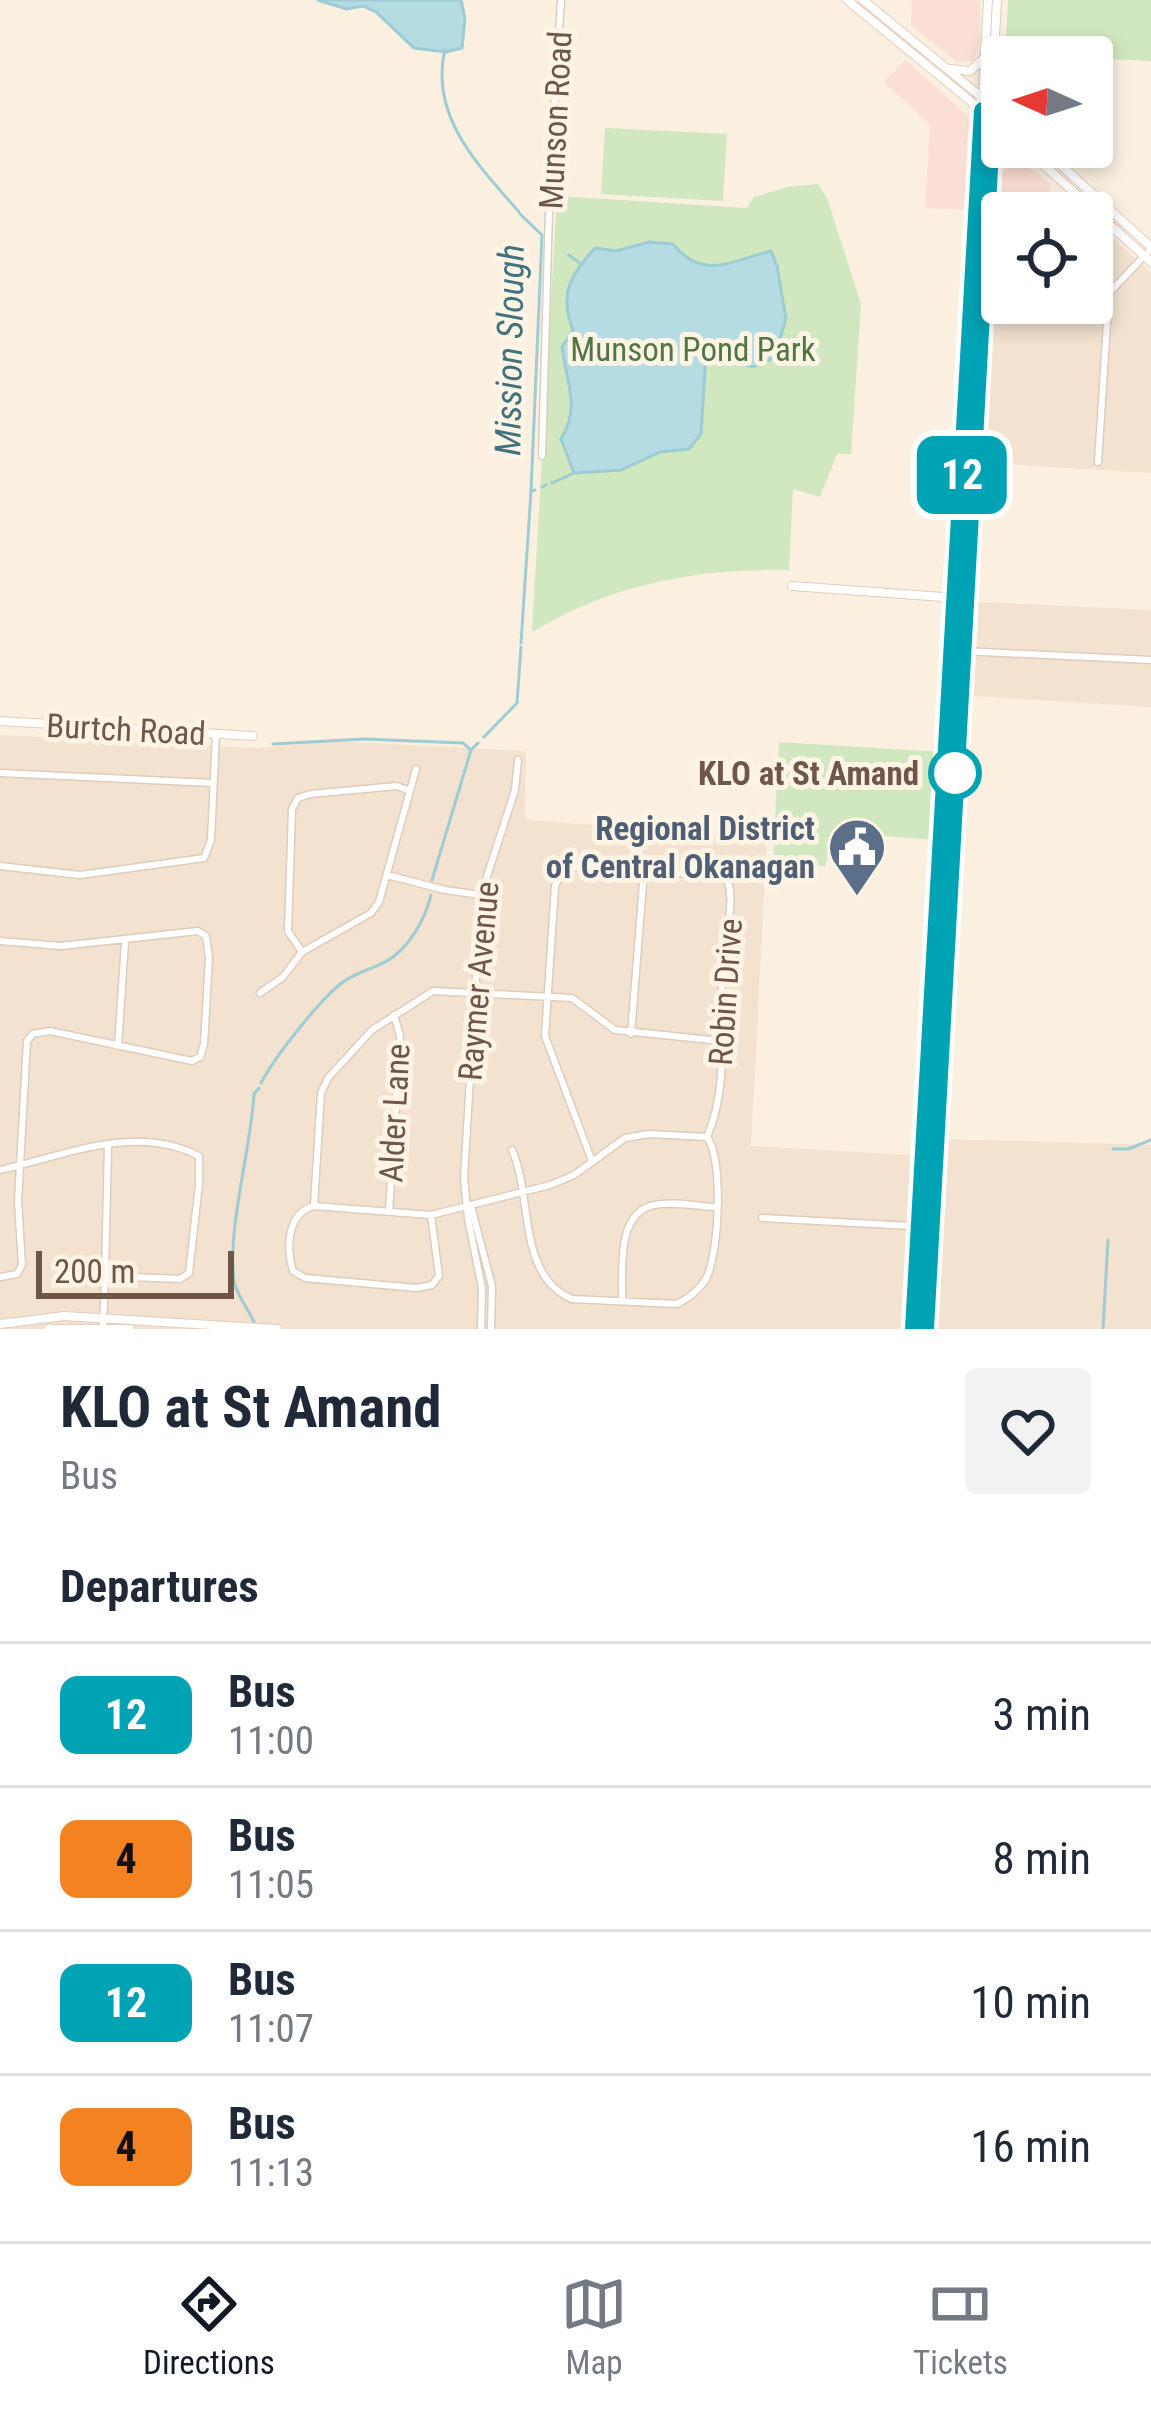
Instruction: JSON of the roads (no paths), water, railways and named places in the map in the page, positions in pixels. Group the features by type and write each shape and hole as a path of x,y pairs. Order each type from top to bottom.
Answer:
{"main road":[{"path":"848,0 981,103"},
{"path":"862,0 981,102"},
{"path":"991,36 993,0"},
{"path":"988,36 993,0"},
{"path":"946,68 970,71 981,61"},
{"path":"925,1329 925,1227 984,168"},
{"path":"914,1329 925,1227 989,168"},
{"path":"1048,168 1149,253"},
{"path":"1062,168 1149,253"},
{"path":"791,586 960,598"},
{"name":"Burtch Road","path":"0,722 253,736"},
{"path":"0,1324 64,1316 130,1329"},
{"path":"48,1329 103,1323 277,1329"}],"street":[{"name":"Munson Road","path":"542,456 550,175 561,0"},
{"path":"1098,462 1109,293 1149,253"},
{"path":"962,651 1151,660"},
{"path":"0,866 80,875 204,858 211,840 216,734"},
{"name":"Raymer Avenue","path":"491,1329 492,1286 464,1178 465,1144 481,895 514,790 518,760"},
{"path":"260,993 283,977 302,952 371,913 387,875 416,770"},
{"path":"0,773 214,783"},
{"path":"302,952 289,931 292,809 298,798 397,786 410,790"},
{"name":"Robin Drive","path":"592,1161 545,1036 555,886 572,867 715,875 728,881 732,894 723,962 715,1118 706,1137"},
{"path":"631,1034 644,871"},
{"path":"387,875 481,895"},
{"path":"0,941 61,946 198,931 206,935 209,958 200,1058 192,1061 50,1031 33,1034 27,1041 22,1265 16,1274 0,1277"},
{"path":"118,1046 125,940"},
{"path":"314,1205 321,1093 328,1078 372,1030 433,991 572,998 615,1030 721,1041"},
{"name":"Alder Lane","path":"389,1212 400,1036 394,1015"},
{"path":"431,1215 439,1276 432,1285 417,1288 305,1278 293,1271 293,1217 314,1205 431,1215 522,1194 574,1175 625,1138 649,1134 706,1137 715,1147 718,1164 712,1264 692,1297 677,1304 572,1299 557,1293 544,1280 522,1194 519,1166 512,1150"},
{"path":"103,1323 108,1145"},
{"path":"0,1170 55,1153 108,1145 161,1145 199,1156 189,1273 180,1279 105,1276"},
{"path":"622,1302 624,1242 639,1214 652,1205 716,1207"},
{"name":"Raymer Avenue","path":"470,1207 468,1219 482,1288 481,1329"},
{"path":"762,1218 925,1227"}],"water":[{"path":"317,0 461,0 465,18 462,48 446,52 414,48 376,12"},
{"path":"649,242 673,244 706,265 771,251 786,319 774,358 753,367 706,355 701,434 689,449 660,452 621,470 574,473 561,439 571,405 562,347 573,330 567,306 569,286 595,248 616,251"}],"waterway":[{"name":"Mission Slough","path":"445,49 442,73 451,118 473,157 519,212"},
{"name":"Mission Slough","path":"520,214 542,235 531,491"},
{"name":"Mission Slough","path":"569,255 582,265"},
{"name":"Mission Slough","path":"552,483 574,473"},
{"name":"Mission Slough","path":"542,487 546,485"},
{"name":"Mission Slough","path":"521,643 531,491 535,490"},
{"name":"Mission Slough","path":"484,737 517,703 521,647"},
{"path":"273,744 364,739 463,743 471,750"},
{"name":"Mission Slough","path":"432,880 471,750 478,743"},
{"name":"Mission Slough","path":"261,1083 333,990 401,950 420,924 431,895"},
{"path":"254,1322 235,1286 233,1260 236,1213 254,1094 259,1088"},
{"path":"1113,1149 1151,1140"},
{"path":"1103,1329 1108,1240"}],"place":[{"name":"KLO at St Amand","path":"955,773"},
{"name":"Regional District of Central Okanagan","path":"857,898"}],"park label":[{"name":"Munson Pond Park","path":"693,349"}]}
